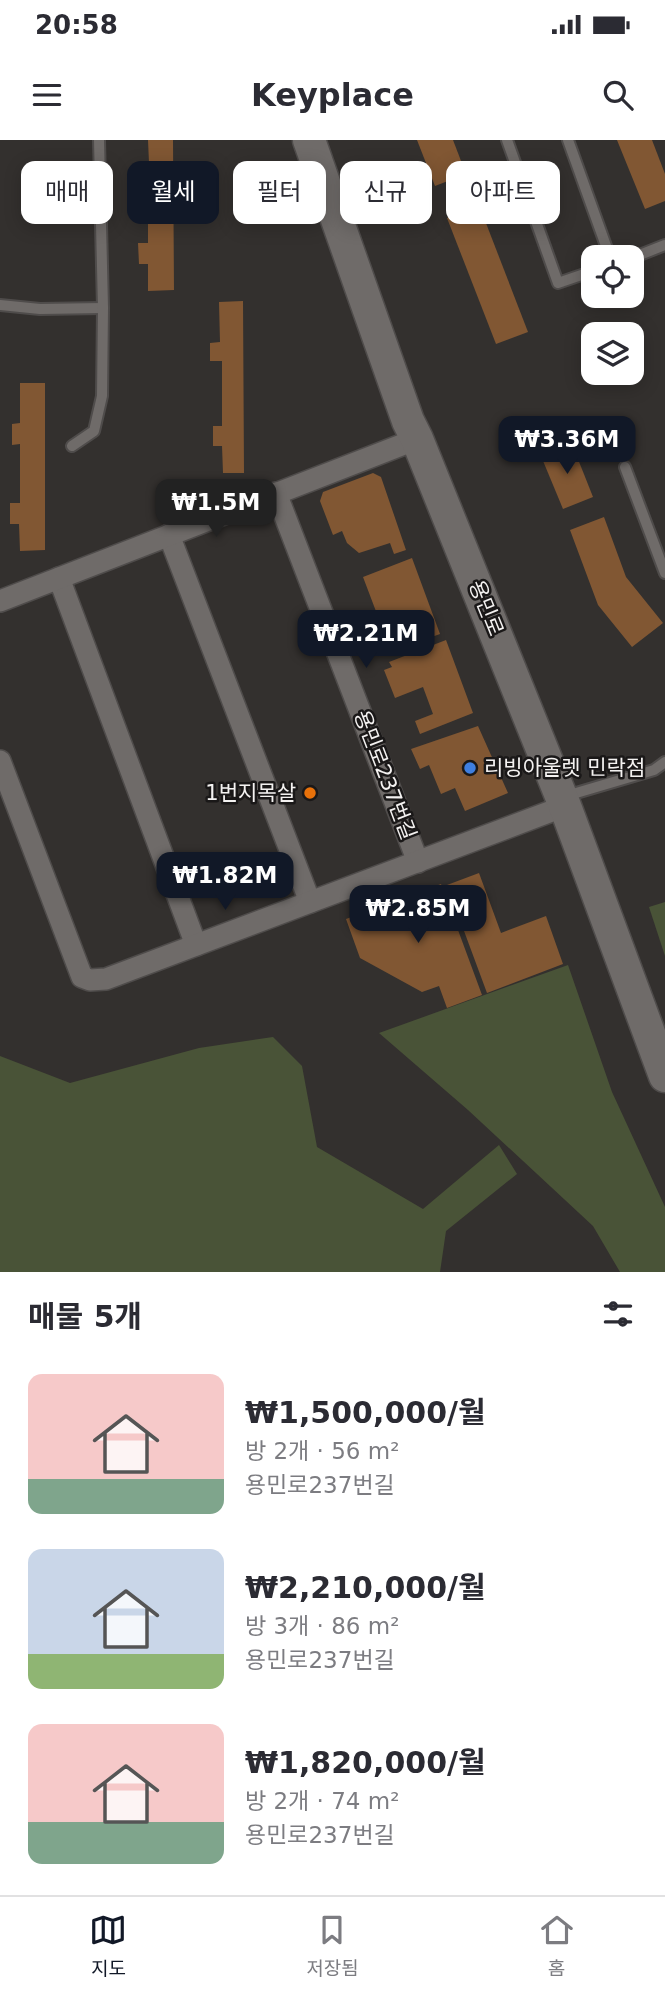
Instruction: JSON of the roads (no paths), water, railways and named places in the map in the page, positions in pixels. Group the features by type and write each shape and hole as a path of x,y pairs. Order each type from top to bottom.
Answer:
{"street":[{"name":"용민로","path":"309,140 408,421 563,802 665,1076"},
{"path":"0,601 417,439"},
{"name":"용민로237번길","path":"276,493 418,862"},
{"path":"169,535 310,902"},
{"path":"59,578 196,945"},
{"name":"용민로237번길","path":"0,761 10,816 82,977 90,980 107,979 418,862 563,802"}],"lane":[{"path":"72,446 93,431 102,396 99,140"},
{"path":"507,140 558,283 581,275"},
{"path":"568,140 606,245"},
{"path":"644,253 665,245"},
{"path":"0,305 40,309 103,308"},
{"path":"625,467 665,573"},
{"path":"563,802 654,770 665,762"}],"place":[{"name":"리빙아울렛 민락점","path":"470,768"},
{"name":"1번지목살","path":"310,793"}]}
